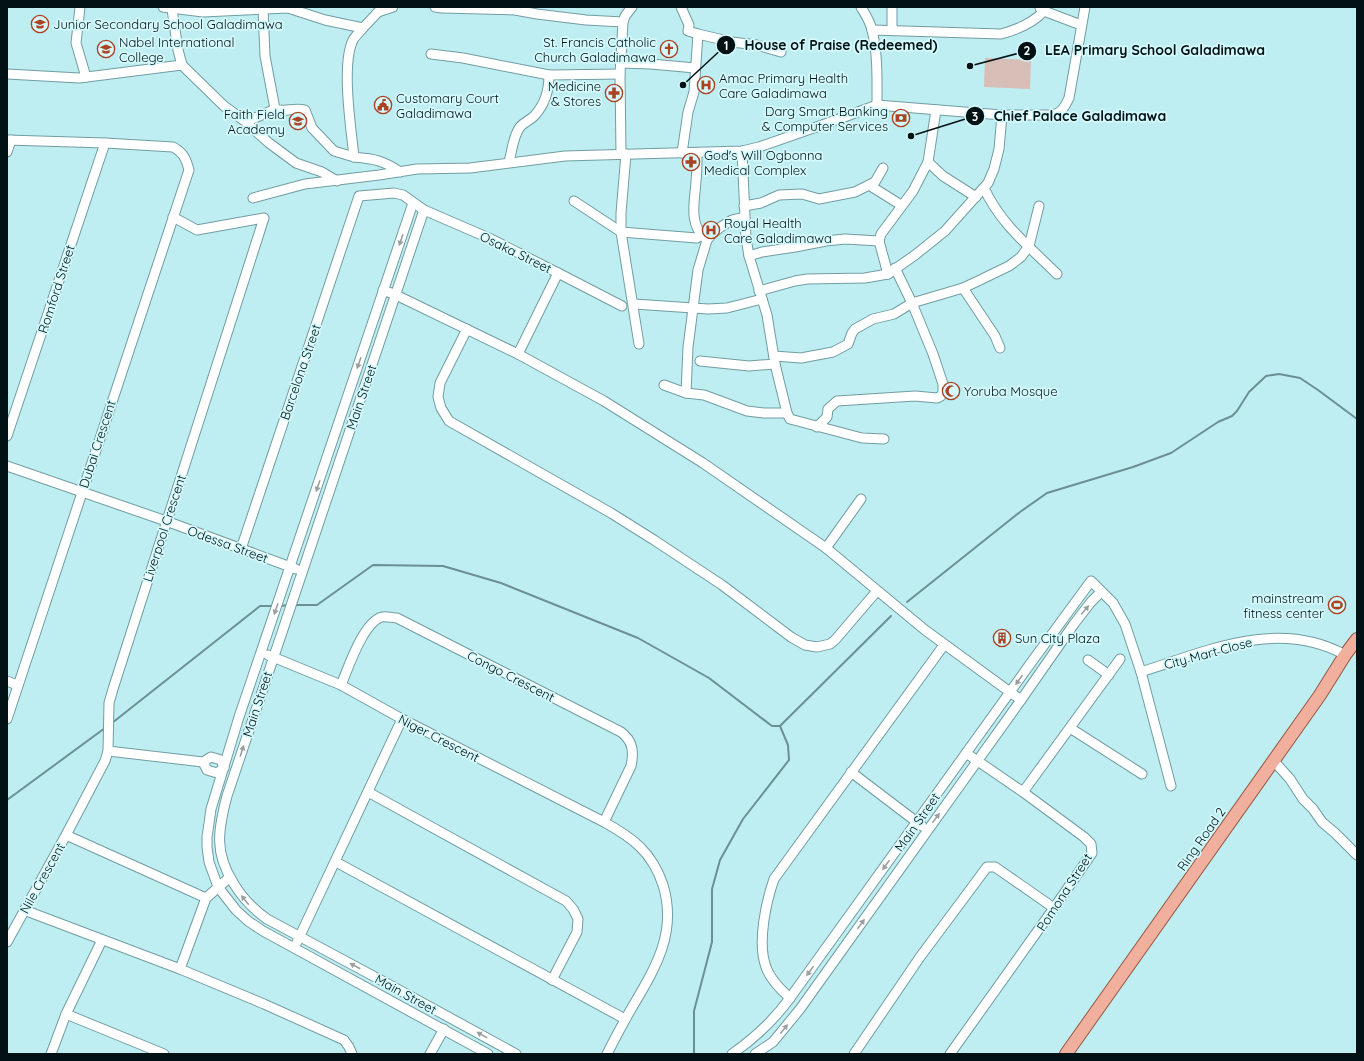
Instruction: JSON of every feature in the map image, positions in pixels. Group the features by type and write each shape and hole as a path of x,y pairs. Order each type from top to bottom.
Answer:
{"main road":[{"name":"Ring Road 2","path":"1066,1054 1320,695 1357,639"}],"street":[{"path":"80,7 76,43 86,77"},
{"path":"337,181 322,172 296,164 269,143 246,122 219,102 182,65 168,8 203,12 282,7 325,20 363,28"},
{"path":"354,157 348,93 348,61 353,40 378,12 392,7"},
{"path":"435,7 514,10 586,20 623,22"},
{"path":"632,7 625,16 623,22 620,74 623,154 621,232 634,304 639,344"},
{"path":"681,7 689,25 688,31 743,44 757,45 780,52"},
{"path":"861,7 868,18 872,30 875,52 877,105"},
{"path":"892,7 892,30"},
{"path":"253,198 305,184 337,181 417,169 470,168 565,156 742,151 825,124 877,105 1002,115 1058,114 1062,111 1066,103 1071,88 1085,7"},
{"path":"263,9 265,56 275,109"},
{"path":"872,30 1001,34 1029,23 1039,16 1042,9 1081,25"},
{"path":"682,153 688,112 694,92 698,34"},
{"path":"431,54 470,59 549,75 620,74"},
{"path":"621,63 695,68"},
{"path":"7,74 86,77 182,65"},
{"path":"509,162 515,138 521,126 534,116 546,98 549,88 549,75"},
{"path":"246,122 275,109 280,111 297,108 305,110 312,128 334,151 354,157 372,158 387,163 400,172"},
{"path":"817,427 827,417 828,410 837,401 915,396 937,398 941,396 944,390 933,354 912,303 891,271 879,241 881,234 913,191 928,162 936,110"},
{"path":"634,304 694,308 727,308 795,281 807,279 865,278 891,271 915,255 945,231 988,183 994,169 999,149 1002,115"},
{"path":"7,152 9,140 105,143"},
{"name":"Dubai Crescent","path":"7,719 17,685 189,170 186,159 181,151 173,147 105,143"},
{"name":"Romford Street","path":"7,436 105,143"},
{"path":"742,151 744,217 749,256 767,314 774,360 786,413 790,419 817,427 862,438 884,439"},
{"path":"686,393 694,361 688,347 698,270 701,258 702,238 694,216 693,206 697,153"},
{"path":"928,162 943,176 976,197"},
{"path":"744,206 761,204 779,195 794,193 816,199 829,198 855,192 869,186 877,180 883,168"},
{"path":"869,186 901,206"},
{"path":"984,188 989,199 1013,232 1030,246 1058,274"},
{"name":"Osaka Street","path":"359,196 394,193 403,195 424,210 490,239 558,273 518,354"},
{"name":"Barcelona Street","path":"241,549 359,196"},
{"path":"574,201 621,232 702,238 713,233 732,220 744,217"},
{"name":"Main Street","path":"414,203 383,290 261,652 211,809 207,837 209,862 218,887 236,910 248,921 294,948 488,1054"},
{"path":"694,361 749,366 774,360 801,358 833,352 848,344 855,329 873,319 894,314 912,303 963,288 1009,266 1021,257 1030,246 1039,206"},
{"name":"Main Street","path":"424,210 235,772 221,818 220,833 222,860 230,878 246,902 267,919 390,984 502,1051 516,1054"},
{"name":"Liverpool Crescent","path":"66,835 105,761 108,751 109,703 264,218 197,230 173,217"},
{"path":"749,256 762,252 826,240 845,239 879,241"},
{"path":"558,273 622,306"},
{"path":"963,288 995,336 1000,348"},
{"path":"383,290 518,354 604,401 703,463 826,548 944,645 1021,700"},
{"path":"467,329 440,383 438,396 441,408 450,421 624,520 722,585 791,637 805,645 811,647 822,647 830,644 877,590"},
{"path":"664,385 686,393 704,395 747,411 786,413"},
{"name":"Odessa Street","path":"7,466 82,491 303,571"},
{"path":"826,548 861,499"},
{"name":"Main Street","path":"732,1054 777,1016 1091,581 1101,592 1074,624 800,1009 773,1042 755,1054"},
{"path":"1101,592 1116,607 1125,624 1141,672 1171,786"},
{"name":"Congo Crescent","path":"341,686 363,635 370,625 382,617 398,618 621,732 627,736 631,743 633,758 604,822"},
{"path":"1064,617 1074,624"},
{"name":"City Mart Close","path":"1141,672 1229,644 1268,638 1302,639 1331,647 1345,655"},
{"path":"790,998 783,992 770,974 763,956 763,934 774,879 944,645"},
{"name":"Niger Crescent","path":"261,652 341,686 402,719 604,822 638,844 646,853 654,864 660,878 667,906 667,930 658,960 649,979 625,1019 607,1054"},
{"path":"1023,792 1120,659"},
{"path":"1033,660 1044,667"},
{"path":"1088,660 1108,675"},
{"path":"7,681 17,685"},
{"path":"294,948 336,862 402,719"},
{"path":"1070,728 1142,774"},
{"path":"108,751 203,762 211,757 221,760 224,768 235,772"},
{"name":"Pomona Street","path":"950,1054 1092,853 1092,848 1089,841 1084,837 1023,792 977,762 966,753"},
{"path":"1273,760 1290,779 1322,822 1357,855"},
{"path":"851,772 928,830"},
{"path":"368,792 566,901 573,909 578,919 577,932 552,980"},
{"path":"66,835 206,898"},
{"name":"Nile Crescent","path":"7,942 66,835"},
{"path":"336,862 625,1019"},
{"path":"854,1054 920,957 985,869 990,866 995,867 1054,908"},
{"path":"180,969 206,898 230,878"},
{"path":"24,910 180,969 264,1004 344,1040 352,1054"},
{"path":"51,1054 66,1014 102,940"},
{"path":"66,1014 164,1054"},
{"path":"430,1054 444,1029"},
{"path":"767,1054 773,1042"}],"shaded area":[{"path":"985,58 1031,60 1030,89 984,87"}],"waterway":[{"path":"907,602 1020,512 1047,493 1133,467 1171,453 1218,422 1232,416 1249,392 1266,376 1279,374 1300,378 1357,419"},
{"path":"293,605 317,605 373,565 443,566 501,583 638,638 709,678 772,726 780,726 891,616"},
{"path":"279,606 289,605"},
{"path":"112,723 260,606 273,606"},
{"path":"694,1054 694,1011 712,942 712,889 720,860 743,819 789,760 788,745 780,726"},
{"path":"7,800 105,728"}],"place":[{"name":"Junior Secondary School Galadimawa","path":"40,24"},
{"name":"Nabel International College","path":"106,49"},
{"name":"St. Francis Catholic Church Galadimawa","path":"669,49"},
{"name":"LEA Primary School Galadimawa","path":"970,66"},
{"name":"House of Praise (Redeemed)","path":"683,85"},
{"name":"Amac Primary Health Care Galadimawa","path":"706,85"},
{"name":"Medicine & Stores","path":"614,93"},
{"name":"Customary Court Galadimawa","path":"383,105"},
{"name":"Darg Smart Banking & Computer Services","path":"901,118"},
{"name":"Faith Field Academy","path":"298,121"},
{"name":"Chief Palace Galadimawa","path":"911,136"},
{"name":"God's Will Ogbonna Medical Complex","path":"691,162"},
{"name":"Royal Health Care Galadimawa","path":"711,230"},
{"name":"Yoruba Mosque","path":"951,391"},
{"name":"mainstream fitness center","path":"1337,605"},
{"name":"Sun City Plaza","path":"1002,638"}]}
